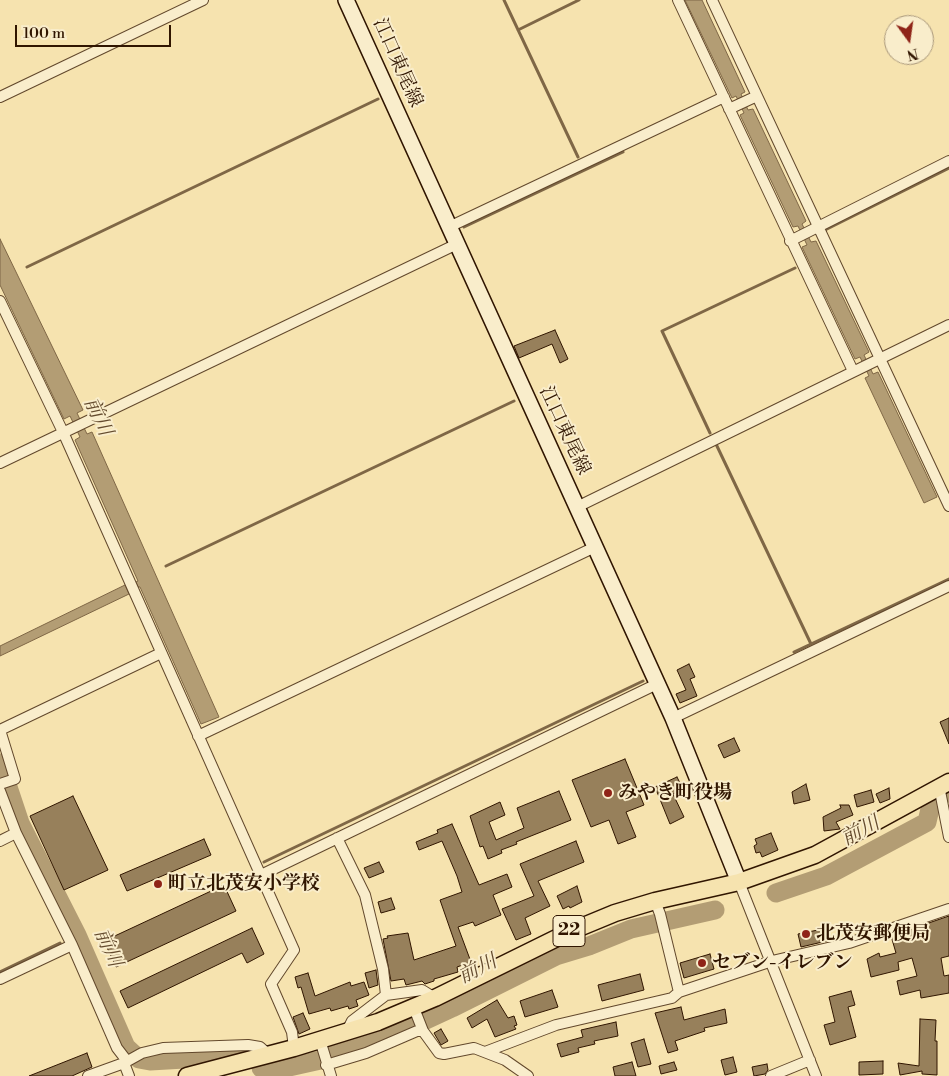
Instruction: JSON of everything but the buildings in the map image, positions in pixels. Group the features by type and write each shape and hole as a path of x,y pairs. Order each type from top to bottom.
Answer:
{"main road":[{"name":"江口東尾線","path":"346,0 657,684 739,882"},
{"name":"22","path":"187,1076 294,1048 322,1047 346,1033 420,1021 435,998 569,932 739,882 814,855 944,790"}],"street":[{"path":"0,97 203,0"},
{"path":"678,0 724,97 738,105 790,241 866,364 949,506"},
{"path":"712,0 818,227 866,364"},
{"path":"738,105 757,96"},
{"path":"449,226 724,97"},
{"path":"790,241 949,161"},
{"path":"0,463 457,244"},
{"path":"0,301 63,432 294,950 271,984 292,1032 294,1048"},
{"path":"577,508 866,364 949,325"},
{"path":"198,736 595,547"},
{"path":"672,718 949,586"},
{"path":"0,784 15,779 0,730 161,653"},
{"path":"260,874 657,684"},
{"path":"944,790 949,837"},
{"path":"0,791 16,833 72,945 117,1048 127,1061 129,1076"},
{"path":"0,841 16,833"},
{"path":"337,838 365,895 383,969 386,995"},
{"path":"739,882 772,961 816,1076"},
{"path":"658,907 679,992"},
{"path":"485,1052 556,1024 672,998 679,992 772,961 849,943 949,910"},
{"path":"0,979 72,945"},
{"path":"346,1033 352,1021 386,995 422,990 435,998"},
{"path":"420,1021 439,1053 444,1054 469,1047 505,1060 528,1076"},
{"path":"326,1065 366,1053 417,1031 420,1021"},
{"path":"88,1076 142,1053 163,1048 248,1045 260,1047 269,1055"},
{"path":"322,1047 326,1065 331,1076"},
{"path":"771,1076 810,1060"}],"shaded area":[{"path":"685,0 702,0 745,92 741,94 748,110 753,109 806,221 802,224 811,242 816,241 869,352 864,355 873,374 878,372 937,497 924,503 865,378 869,376 860,357 855,359 802,247 807,245 798,226 793,227 740,115 744,113 736,96 732,98"},
{"path":"0,239 83,410 77,413 87,434 92,432 219,717 201,724 140,587 138,587 136,582 138,581 75,440 80,437 70,416 64,419 0,285"},
{"path":"125,585 129,594 0,656 0,646"}],"waterway":[{"path":"504,0 578,157"},
{"path":"518,30 579,0"},
{"path":"27,267 378,99"},
{"path":"464,227 623,152"},
{"path":"825,230 949,168"},
{"path":"710,433 662,331 795,268"},
{"path":"166,566 514,401"},
{"path":"716,444 811,644 794,652"},
{"path":"811,644 949,579"},
{"path":"264,862 643,681"},
{"name":"前川","path":"0,763 20,823 77,935 126,1047 139,1059 150,1061 236,1056"},
{"name":"前川","path":"776,893 826,876 927,822 932,800 949,792"},
{"name":"前川","path":"261,1068 289,1067 325,1059 355,1045 411,1027 556,956 589,946 631,929 715,910"},
{"path":"0,972 60,943"}],"place":[{"name":"みやき町役場","path":"608,793"},
{"name":"町立北茂安小学校","path":"158,884"},
{"name":"北茂安郵便局","path":"806,934"},
{"name":"セブン-イレブン","path":"702,963"}]}
